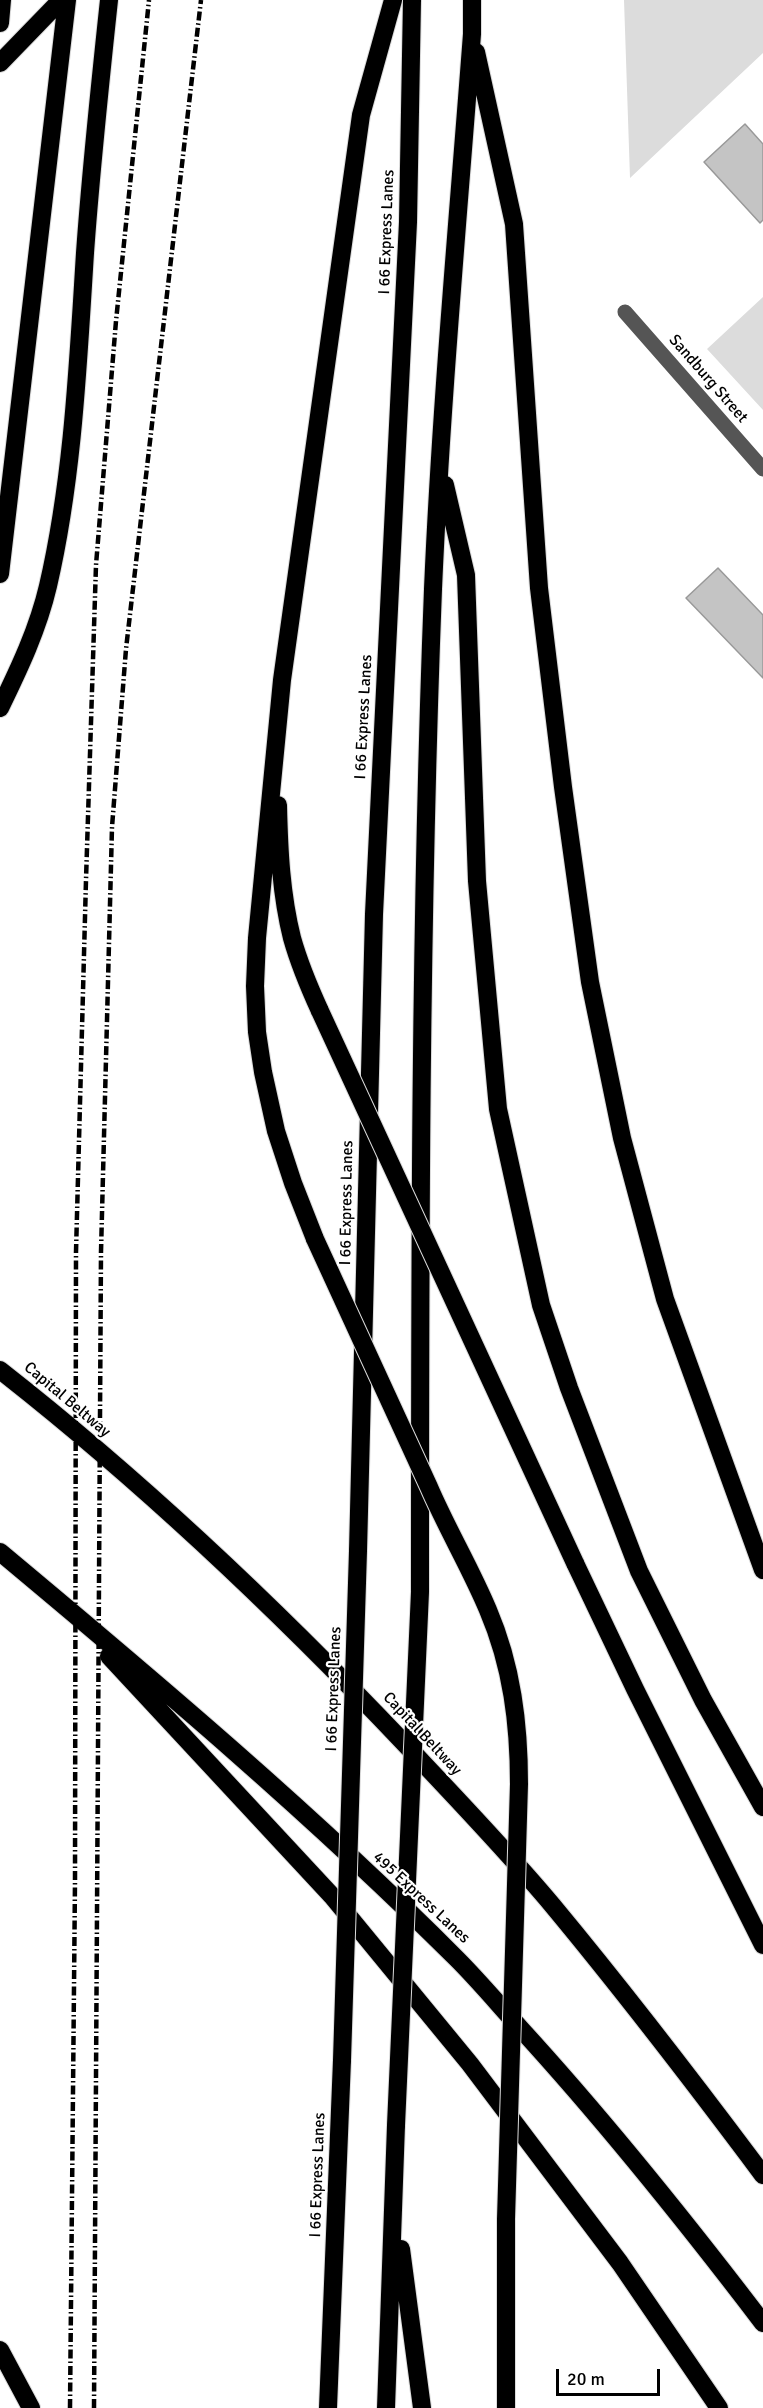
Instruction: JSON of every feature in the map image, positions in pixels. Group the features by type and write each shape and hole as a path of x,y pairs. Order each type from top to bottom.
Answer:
{"highway":[{"path":"0,23 2,0"},
{"path":"0,63 62,0"},
{"path":"0,574 67,0"},
{"path":"0,708 34,632 48,587 61,514 74,408 90,179 109,0"},
{"path":"393,0 361,115 282,680 256,938 257,1032 262,1072 276,1131 293,1183 315,1239 440,1514 488,1610 505,1658 515,1701 519,1744 519,1784 506,2218 506,2408"},
{"name":"I 66 Express Lanes","path":"328,2408 342,2060 358,1551 374,914 408,222 412,0"},
{"path":"386,2408 420,1592 420,1132 433,591 440,463 472,34 472,0"},
{"path":"472,34 514,224 538,588 562,787 590,982 622,1138 665,1299 763,1570"},
{"path":"440,463 466,575 477,881 498,1109 541,1305 569,1388 639,1571 703,1700 763,1807"},
{"path":"282,680 278,790 282,878 292,939 305,977 634,1689 763,1945"},
{"name":"Capital Beltway","path":"0,1370 55,1413 176,1521 335,1670 462,1804 551,1904 626,1996 763,2175"},
{"name":"495 Express Lanes","path":"0,1552 181,1704 309,1819 458,1960 582,2095 685,2221 763,2324"},
{"path":"50,1594 332,1896 463,2055 620,2263 719,2408"},
{"path":"394,2200 422,2408"},
{"path":"0,2350 31,2408"}],"street":[{"name":"Sandburg Street","path":"625,312 763,469"}],"shaded area":[{"path":"624,0 763,0 763,53 630,178"},
{"path":"763,297 763,410 707,349"}],"building":[{"path":"745,124 763,144 763,220 760,223 704,162"},
{"path":"718,568 763,615 763,678 686,598"}],"railway":[{"path":"70,2408 75,1881 76,1252 96,565 116,321 149,0"},
{"path":"94,2408 101,1252 112,827 126,649 201,0"}]}
